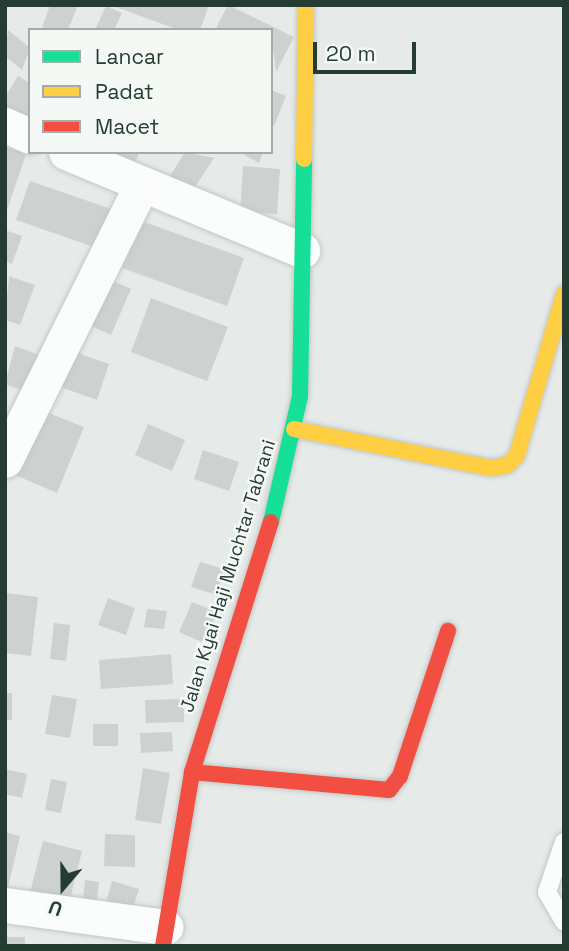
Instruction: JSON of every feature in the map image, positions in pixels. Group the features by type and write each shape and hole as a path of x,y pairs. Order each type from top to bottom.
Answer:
{"street":[{"name":"Jalan Kyai Haji Muchtar Tabrani","path":"164,936 191,772 294,429 305,323 302,250 306,5"},
{"path":"5,125 28,135"},
{"path":"70,154 141,186 302,250"},
{"path":"5,460 141,186"},
{"path":"294,429 491,468 508,465 517,455 564,294"},
{"path":"191,772 390,790 400,776 448,631"},
{"path":"5,905 164,936"}],"lane":[{"path":"564,842 547,892 564,921"}],"building":[{"path":"50,5 78,5 69,28 42,28"},
{"path":"209,5 201,28 174,28 113,6"},
{"path":"228,5 294,37 276,72 273,28 216,28"},
{"path":"106,6 122,13 115,28 96,28"},
{"path":"8,30 28,46 28,54 22,70 5,56"},
{"path":"18,76 28,82 28,125 5,111 5,97"},
{"path":"273,91 286,96 273,126"},
{"path":"5,147 26,154 6,213 5,213"},
{"path":"99,154 139,154 131,170"},
{"path":"184,154 214,158 189,196 167,181"},
{"path":"243,154 262,154 259,163"},
{"path":"243,166 280,169 277,214 240,212"},
{"path":"30,181 111,209 97,248 16,220"},
{"path":"139,220 244,258 227,306 122,268"},
{"path":"5,230 22,236 12,264 5,261"},
{"path":"9,276 35,285 20,325 5,320"},
{"path":"102,276 131,289 111,335 82,322"},
{"path":"151,298 228,327 207,381 131,352"},
{"path":"15,346 45,357 32,394 5,384"},
{"path":"63,348 109,364 97,400 52,384"},
{"path":"41,410 84,427 57,493 15,475"},
{"path":"148,424 185,440 172,471 135,455"},
{"path":"203,450 239,462 229,491 194,479"},
{"path":"200,562 224,569 217,595 191,587"},
{"path":"5,593 38,597 31,656 5,653"},
{"path":"108,598 135,608 126,635 98,625"},
{"path":"192,602 217,612 204,643 179,632"},
{"path":"147,609 167,611 164,629 144,627"},
{"path":"54,623 70,625 66,661 50,659"},
{"path":"171,654 173,684 101,689 99,660"},
{"path":"5,693 12,693 12,720 5,720"},
{"path":"52,695 77,699 70,738 45,734"},
{"path":"184,699 184,722 146,723 145,700"},
{"path":"93,724 118,724 118,746 93,746"},
{"path":"172,732 173,751 141,753 140,733"},
{"path":"143,768 170,773 161,824 135,820"},
{"path":"5,769 27,774 22,798 5,794"},
{"path":"51,779 67,782 61,813 45,810"},
{"path":"5,832 20,836 6,896 5,896"},
{"path":"105,834 135,835 135,867 104,866"},
{"path":"43,841 82,851 67,911 28,901"},
{"path":"85,880 99,882 95,917 81,915"},
{"path":"112,881 139,889 131,914 105,906"},
{"path":"5,937 25,937 25,946 5,946"}],"traffic: fast":[{"path":"271,522 300,396 304,159"}],"traffic: slow":[{"path":"304,159 306,5"},
{"path":"294,429 491,468 508,465 517,455 564,294"}],"traffic: jam":[{"path":"163,946 192,772 271,522"},
{"path":"192,772 389,790 400,776 448,631"}]}
